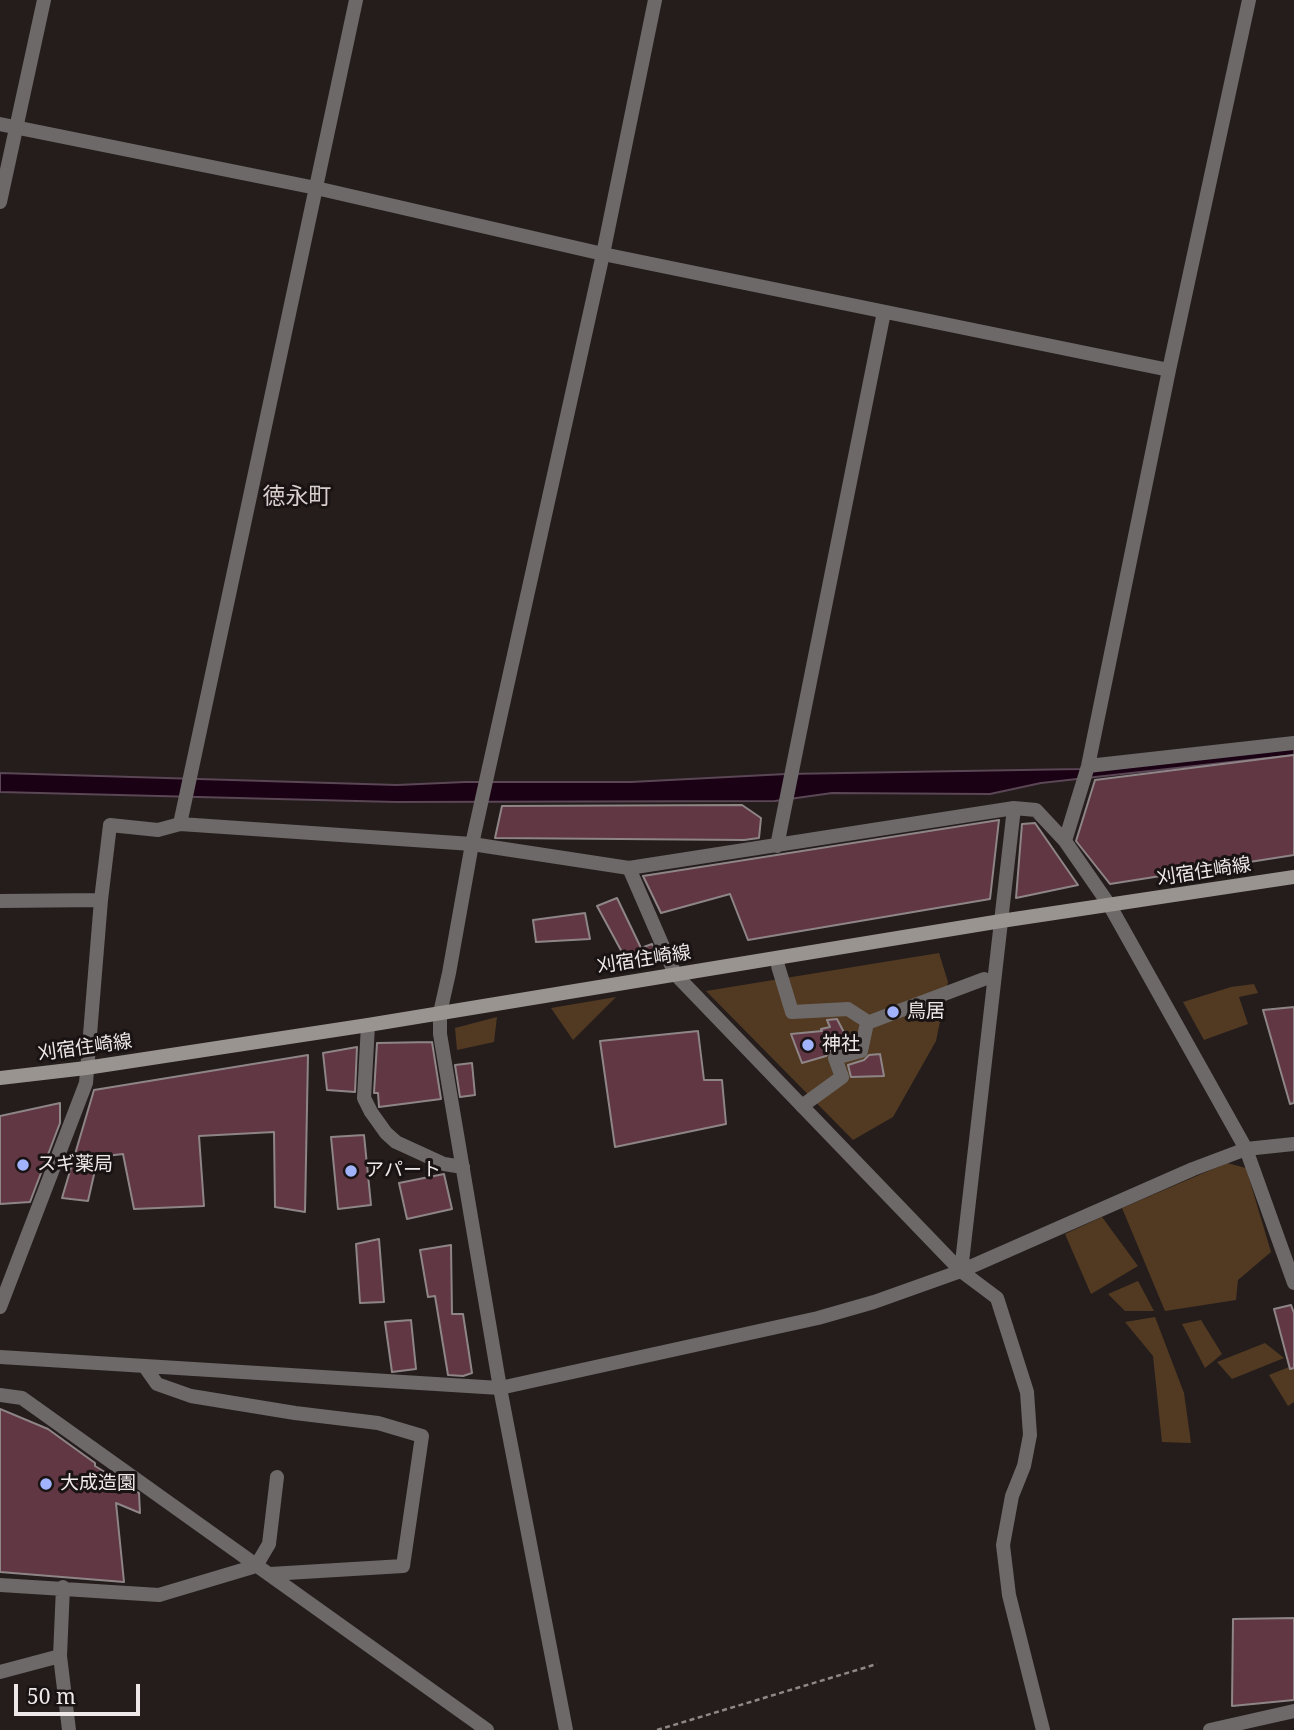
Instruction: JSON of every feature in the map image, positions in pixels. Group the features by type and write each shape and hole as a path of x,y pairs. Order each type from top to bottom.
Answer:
{"main road":[{"name":"刈宿住崎線","path":"0,1078 86,1068 368,1025 1001,921 1294,877"}],"street":[{"path":"0,202 44,0"},
{"path":"180,824 356,0"},
{"path":"566,1730 500,1388 440,1034 440,1013 472,844 603,254 655,0"},
{"path":"1065,841 1088,766 1169,370 1249,0"},
{"path":"0,124 316,188 603,254 1169,370"},
{"path":"777,846 884,312"},
{"path":"1088,766 1294,743"},
{"path":"961,1271 1014,808"},
{"path":"0,1307 86,1083 110,825 158,830 180,824 472,844 629,868 1014,808 1036,810 1065,841 1110,906 1246,1149 1293,1276"},
{"path":"629,868 675,974 961,1271 997,1298 1027,1392 1030,1435 1024,1466 1012,1496 1003,1545 1009,1595 1043,1730"},
{"path":"0,901 101,900"},
{"path":"778,966 793,1012 848,1009 868,1022"},
{"path":"868,1022 984,979"},
{"path":"802,1106 842,1077 835,1058 861,1051 868,1022"},
{"path":"368,1025 364,1098 371,1112 396,1142 444,1164 463,1167"},
{"path":"0,1357 500,1388 818,1318 874,1302 961,1271 1193,1169 1246,1149 1294,1144"},
{"path":"145,1367 157,1384 191,1396 378,1423 422,1436 403,1566 270,1574"},
{"path":"0,1395 22,1398 487,1730"},
{"path":"0,1585 159,1595 256,1566 270,1544 277,1477"},
{"path":"63,1587 60,1656 69,1730"},
{"path":"0,1672 60,1656"},
{"path":"1210,1730 1294,1711"}],"path":[{"path":"657,1730 877,1664"}],"shaded area":[{"path":"1294,745 1294,755 1041,783 990,794 832,793 775,801 396,802 0,792 0,773 397,785 465,782 631,782 786,774 1080,769"},
{"path":"939,953 948,982 936,1041 893,1117 853,1140 706,991"},
{"path":"1254,984 1258,993 1239,997 1248,1024 1204,1040 1183,1002 1231,987"},
{"path":"616,997 573,1040 551,1008"},
{"path":"497,1017 494,1042 457,1050 455,1028"},
{"path":"1227,1163 1246,1168 1271,1252 1238,1280 1236,1300 1165,1311 1122,1208"},
{"path":"1102,1217 1138,1266 1091,1294 1065,1234"},
{"path":"1138,1281 1154,1311 1125,1311 1108,1294"},
{"path":"1155,1317 1184,1393 1191,1443 1162,1442 1153,1356 1125,1322"},
{"path":"1201,1320 1222,1354 1205,1368 1182,1324"},
{"path":"1265,1343 1284,1358 1232,1379 1217,1362"},
{"path":"1294,1365 1294,1402 1288,1406 1269,1375"}],"building":[{"path":"1294,755 1294,855 1110,884 1076,841 1095,780"},
{"path":"742,805 761,818 759,838 495,838 502,806"},
{"path":"999,820 990,899 748,940 730,894 661,913 643,876"},
{"path":"1035,823 1078,885 1016,898 1022,824"},
{"path":"617,898 641,948 652,944 658,959 629,965 597,906"},
{"path":"585,913 590,939 536,942 533,920"},
{"path":"1294,1007 1294,1103 1290,1104 1263,1010"},
{"path":"837,1019 850,1044 832,1049 826,1056 802,1063 791,1034 822,1031 821,1029 830,1027 827,1020"},
{"path":"698,1031 704,1080 722,1080 726,1124 615,1147 600,1041"},
{"path":"432,1042 441,1099 379,1107 378,1093 374,1093 377,1043"},
{"path":"357,1047 355,1092 327,1090 323,1053"},
{"path":"880,1054 884,1076 851,1077 848,1065 864,1060 869,1055"},
{"path":"308,1055 305,1212 275,1207 274,1132 199,1136 204,1206 134,1209 123,1154 98,1157 88,1201 62,1198 94,1090"},
{"path":"472,1063 475,1095 460,1097 455,1065"},
{"name":"スギ薬局","path":"60,1103 60,1123 30,1202 0,1204 0,1116"},
{"name":"アパート","path":"364,1135 371,1205 338,1209 331,1137"},
{"name":"アパート","path":"444,1174 452,1209 407,1219 399,1183"},
{"name":"アパート","path":"379,1239 384,1302 360,1303 356,1244"},
{"path":"451,1245 452,1314 463,1314 472,1373 463,1376 448,1375 435,1296 428,1297 420,1250"},
{"path":"1291,1305 1294,1313 1294,1368 1290,1369 1274,1309"},
{"path":"411,1320 416,1369 392,1372 385,1322"},
{"name":"大成造園","path":"0,1409 48,1429 95,1463 95,1466 139,1493 140,1513 116,1503 124,1582 0,1572"},
{"path":"1294,1618 1294,1700 1232,1706 1233,1619"}],"place":[{"name":"鳥居","path":"893,1012"},
{"name":"神社","path":"808,1045"},
{"name":"スギ薬局","path":"23,1165"},
{"name":"アパート","path":"351,1171"},
{"name":"大成造園","path":"46,1484"}],"district":[{"name":"徳永町","path":"297,497"}]}
